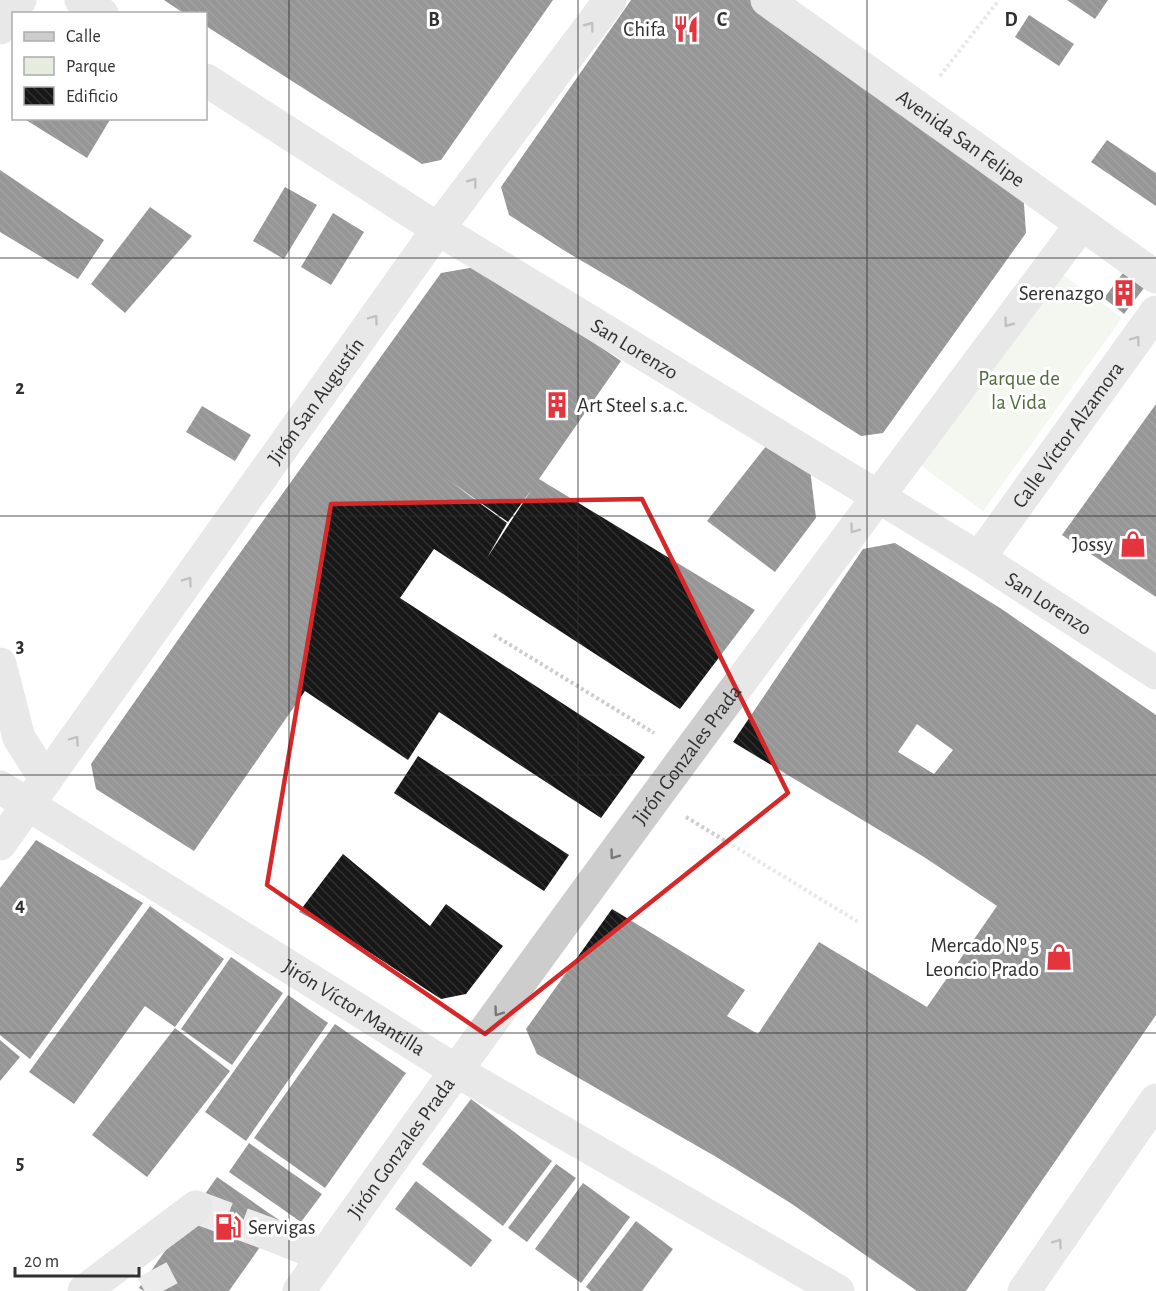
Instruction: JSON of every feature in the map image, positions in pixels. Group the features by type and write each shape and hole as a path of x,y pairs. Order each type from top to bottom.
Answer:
{"street":[{"path":"0,28 20,0"},
{"path":"81,0 99,12"},
{"name":"Jirón San Augustín","path":"0,843 38,793 438,229 610,0"},
{"name":"Avenida San Felipe","path":"767,0 1156,277"},
{"name":"San Lorenzo","path":"207,81 438,229 979,558 1156,673"},
{"name":"Jirón Gonzales Prada","path":"299,1291 455,1070 1081,225"},
{"name":"Calle Víctor Alzamora","path":"979,558 1156,312"},
{"path":"0,664 19,738 38,793"},
{"name":"Jirón Víctor Mantilla","path":"0,787 38,793 455,1070 838,1291"},
{"path":"1024,1291 1156,1100"},
{"path":"84,1291 144,1261 196,1207"},
{"path":"269,1234 324,1256"}],"path":[{"path":"916,108 999,0"},
{"path":"494,635 688,754"},
{"path":"656,798 860,923"}],"highlighted area":[{"path":"642,499 788,793 485,1034 267,885 331,504"}],"green space":[{"name":"Parque de la Vida","path":"1055,269 1122,318 983,511 916,462"}],"building":[{"path":"164,0 553,0 441,160 422,164 207,27 207,12 182,12"},
{"path":"631,0 750,0 1023,190 1026,233 883,433 861,436 509,215 501,187"},
{"path":"1067,0 1108,0 1095,19"},
{"path":"1029,15 1074,44 1059,66 1015,37"},
{"path":"26,120 110,120 87,158"},
{"path":"1107,140 1156,173 1156,206 1091,162"},
{"path":"0,170 104,240 78,279 0,232"},
{"path":"285,187 317,205 284,259 253,241"},
{"path":"150,207 192,236 125,313 91,284"},
{"path":"333,213 364,232 331,285 301,267"},
{"path":"481,266 621,361 539,479 755,610 680,709 434,549 400,598 645,757 601,818 439,712 408,760 305,691 194,851 96,789 91,764 441,273","holes":["444,477 508,522 532,489 487,558 507,523"]},
{"name":"Serenazgo","path":"1123,273 1144,288 1124,314 1104,298"},
{"path":"1156,404 1156,597 1062,535"},
{"path":"202,406 251,435 235,461 186,432"},
{"path":"767,445 810,469 816,518 775,572 707,521"},
{"path":"895,543 1000,608 1156,715 1156,1015 966,1291 917,1291 792,1204 718,1158 537,1054 526,1029 612,909 745,990 727,1016 758,1034 819,942 927,1007 997,906 924,857 733,742 863,549","holes":["917,724 953,750 934,774 898,752"]},
{"path":"418,756 569,855 544,891 394,793"},
{"path":"36,840 143,903 30,1059 0,1035 0,888"},
{"path":"343,854 430,926 446,904 503,946 466,994 441,999 346,937 299,912"},
{"path":"150,906 224,959 175,1027 145,1006 74,1104 29,1072"},
{"path":"231,957 283,993 232,1065 181,1029"},
{"path":"288,995 328,1023 246,1141 205,1112"},
{"path":"335,1024 406,1073 325,1188 254,1138"},
{"path":"175,1028 230,1071 147,1177 92,1135"},
{"path":"0,1040 20,1057 0,1081"},
{"path":"471,1099 552,1161 503,1226 422,1164"},
{"path":"249,1143 322,1194 301,1222 229,1172"},
{"path":"556,1164 576,1178 527,1242 508,1228"},
{"name":"Servigas","path":"217,1177 279,1220 229,1291 144,1291 139,1288"},
{"path":"416,1181 492,1240 471,1267 395,1209"},
{"path":"583,1183 630,1217 581,1283 535,1249"},
{"path":"636,1221 673,1249 642,1291 591,1291 586,1287"}],"tunnel":[{"path":"196,1207 269,1234"},
{"path":"152,1270 163,1291"}],"place":[{"name":"Chifa","path":"686,29"},
{"name":"Serenazgo","path":"1124,293"},
{"name":"Art Steel s.a.c.","path":"557,405"},
{"name":"Jossy","path":"1133,544"},
{"name":"Mercado Nº 5 Leoncio Prado","path":"1059,957"},
{"name":"Servigas","path":"228,1227"}]}
